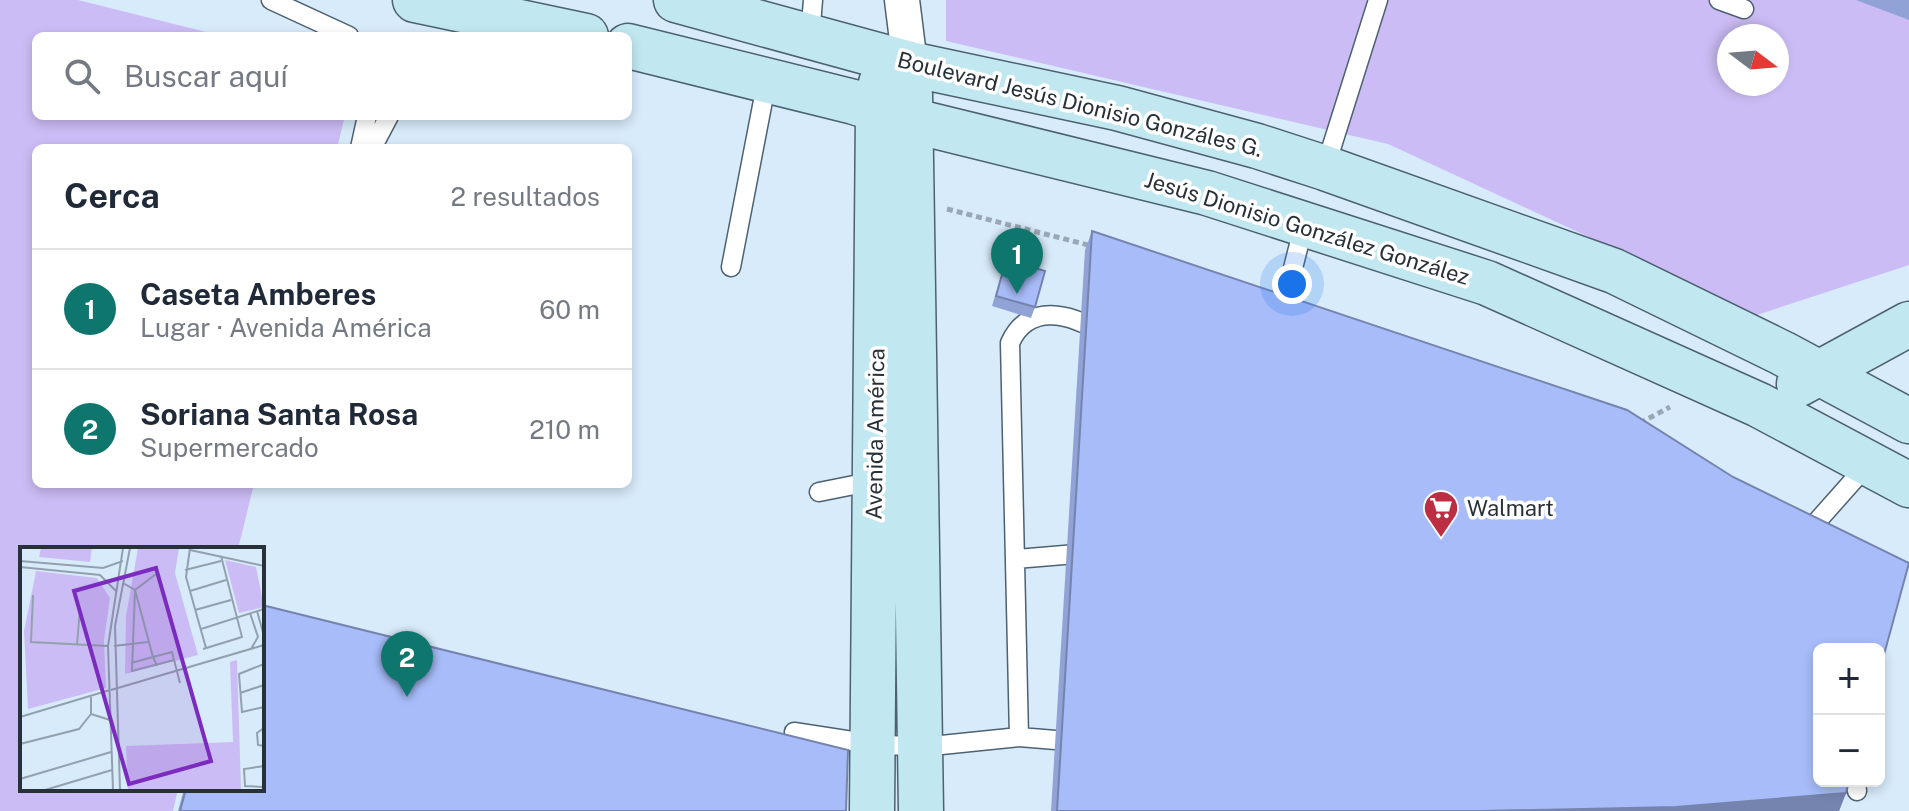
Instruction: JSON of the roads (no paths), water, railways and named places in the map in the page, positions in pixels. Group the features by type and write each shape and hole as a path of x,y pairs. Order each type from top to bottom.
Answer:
{"main road":[{"path":"415,0 568,32"},
{"name":"Boulevard Jesús Dionisio Gonzáles G.","path":"676,0 811,18 897,60 1117,108 1325,168 1614,271 1819,372"},
{"name":"Jesús Dionisio González González","path":"632,47 1207,193 1487,283 1759,405 1909,485"},
{"name":"Avenida América","path":"872,811 874,481 897,60"},
{"name":"Avenida América","path":"894,115 911,200 921,811"},
{"path":"1759,405 1909,324"},
{"path":"1819,372 1909,421"}],"street":[{"path":"897,60 902,8"}],"lane":[{"path":"271,0 340,32"},
{"path":"1325,168 1378,0"},
{"path":"1719,0 1744,9"},
{"path":"731,267 767,80"},
{"path":"361,144 366,120"},
{"path":"374,144 387,120"},
{"path":"1273,341 1304,225"},
{"path":"1019,737 1010,343 1016,329 1031,319 1051,314 1086,323 1106,341"},
{"path":"1795,541 1806,534 1868,464"},
{"path":"819,492 874,481"},
{"path":"1015,559 1106,551"},
{"path":"794,732 872,744 922,747 1019,737 1081,743 1100,733"}],"place":[{"name":"Caseta Amberes","path":"1017,294"},
{"name":"Walmart","path":"1441,539"},
{"name":"Soriana Santa Rosa","path":"407,697"}]}
